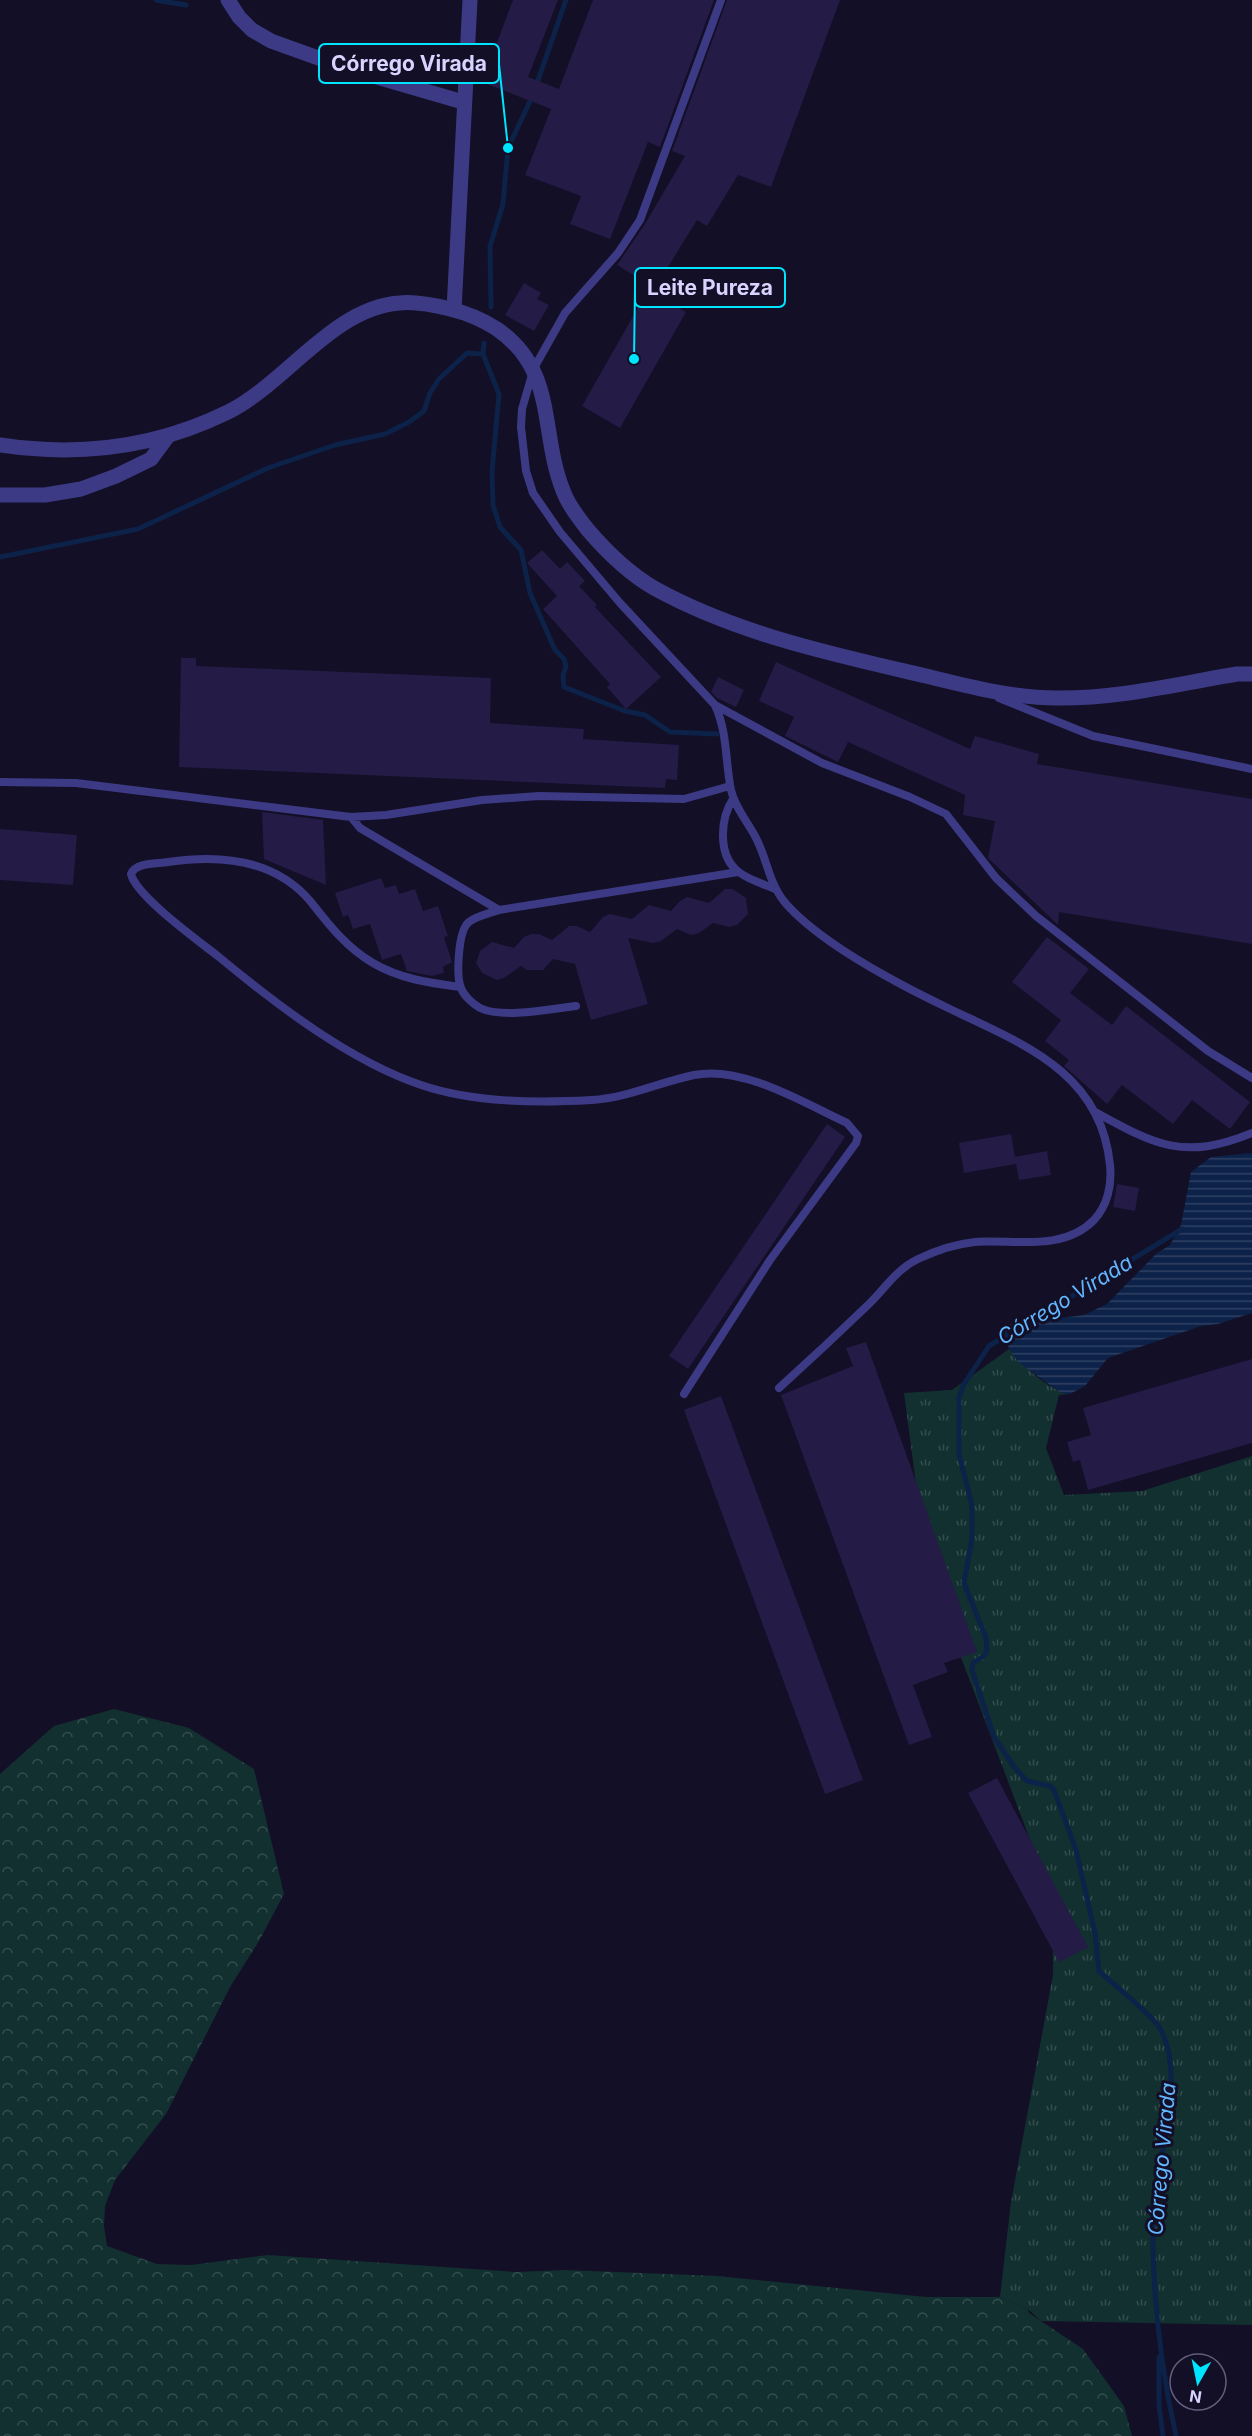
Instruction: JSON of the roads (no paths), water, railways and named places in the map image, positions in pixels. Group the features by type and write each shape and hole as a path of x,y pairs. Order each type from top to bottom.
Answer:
{"street":[{"path":"228,0 252,30 271,40 346,68 463,102"},
{"path":"454,309 470,0"},
{"path":"0,445 40,451 80,452 168,436 229,411 254,396 340,325 368,311 399,303 454,309 487,323 505,335 521,349 534,368 554,459 565,496 589,531 618,560 650,585 687,605 733,623 848,658 970,686 1051,698 1095,698 1237,674 1252,674"},
{"path":"0,495 45,495 81,489 116,476 151,459 168,436"}],"lane":[{"path":"721,0 640,220 618,253 565,313 534,368 522,409 521,427 526,471 533,493 560,532 620,603 715,705 822,763 910,797 945,814 996,878 1036,916 1208,1051 1252,1078"},
{"path":"970,686 1093,736 1252,769"},
{"path":"715,705 725,733 733,799 758,840 775,889 802,919 879,971 1042,1055 1069,1077 1094,1112 1105,1134 1111,1181 1104,1206 1095,1219 1080,1231 1058,1240 972,1242 943,1249 915,1260 895,1275 873,1300 779,1388"},
{"path":"0,782 87,784 351,817 386,815 471,802 539,796 684,800 730,786"},
{"path":"733,799 726,809 723,823 724,848 729,860 738,872 775,889"},
{"path":"351,817 360,828 499,910"},
{"path":"460,987 411,980 372,963 345,943 293,883 273,870 254,864 224,860 179,860 138,867 131,874 133,882 152,902 250,983 340,1045 394,1075 423,1086 488,1098 574,1101 596,1100 696,1074 720,1074 742,1077 847,1123 858,1137 856,1143 770,1260 684,1394"},
{"path":"576,1006 501,1012 481,1008 469,999 460,987 459,961 463,928 469,921 499,910 738,872"},
{"path":"1094,1112 1143,1139 1164,1146 1209,1147 1252,1133"}],"water":[{"path":"1252,1153 1252,1313 1218,1324 1201,1326 1108,1358 1085,1386 1070,1394 1061,1393 1018,1362 1009,1349 1004,1333 1006,1325 1084,1315 1107,1304 1156,1254 1170,1245 1181,1225 1191,1172 1211,1157"}],"waterway":[{"path":"156,0 186,5"},
{"name":"Córrego Virada","path":"536,86 566,0"},
{"name":"Córrego Virada","path":"491,307 490,246 503,204 508,148 533,95"},
{"name":"Córrego Virada","path":"484,343 483,354 499,394 492,472 493,505 500,527 521,550 530,593 555,650 564,659 566,666 563,676 564,687 625,711 645,715 670,732 717,734"},
{"path":"0,557 138,529 268,468 335,445 385,434 409,422 424,411 430,393 439,379 467,353 483,354"},
{"name":"Córrego Virada","path":"1023,1326 1182,1229"},
{"name":"Córrego Virada","path":"1010,1333 989,1346 964,1384 959,1397 959,1454 972,1506 972,1539 964,1583 986,1638 987,1650 984,1656 973,1663 972,1670 994,1737 1015,1768 1027,1781 1050,1786 1054,1790 1076,1850 1095,1933 1099,1971 1154,2021 1167,2047 1171,2070 1171,2095 1155,2197 1153,2247 1158,2328 1176,2436"},
{"path":"1159,2357 1159,2405 1163,2436"}],"place":[{"name":"Córrego Virada","path":"508,148"},
{"name":"Leite Pureza","path":"634,359"}]}
